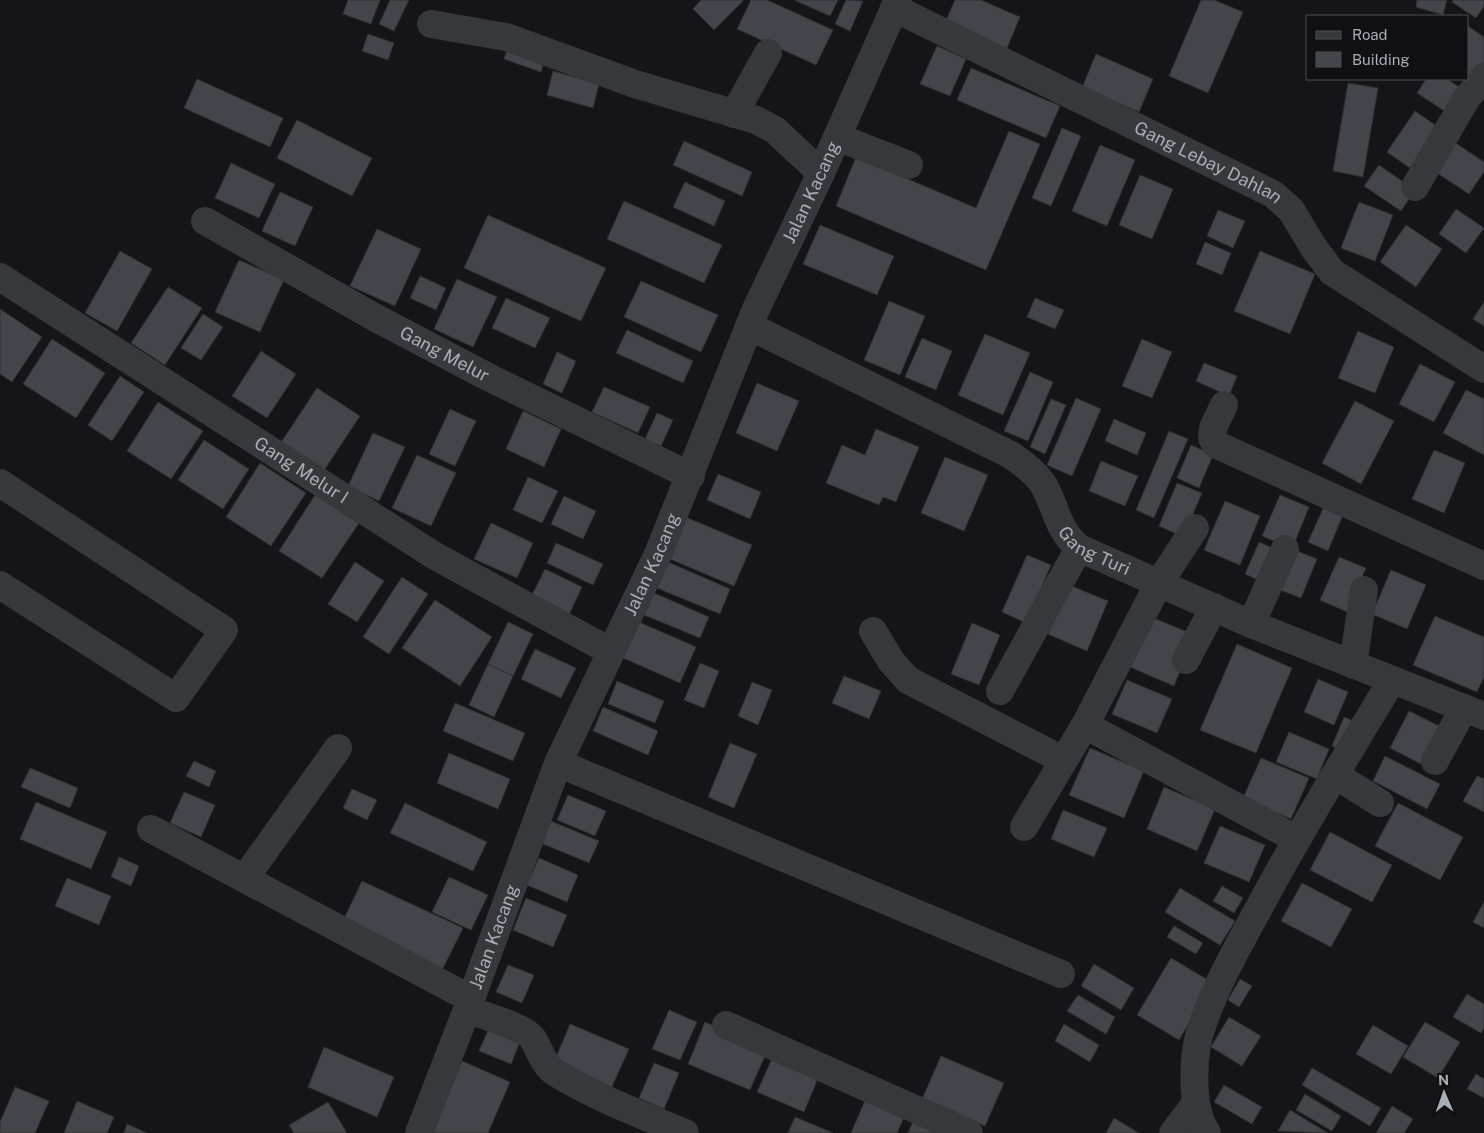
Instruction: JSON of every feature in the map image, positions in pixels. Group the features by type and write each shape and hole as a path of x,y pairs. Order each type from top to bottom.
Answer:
{"street":[{"name":"Jalan Kacang","path":"419,1133 469,1004 558,762 658,554 691,476 749,326 821,173 896,4"},
{"name":"Gang Lebay Dahlan","path":"896,4 1273,194 1292,210 1314,248 1332,272 1484,369"},
{"path":"431,24 506,37 635,84 756,120 775,130 821,173"},
{"path":"734,114 768,53"},
{"path":"1415,187 1466,99 1484,77"},
{"path":"837,136 909,165"},
{"name":"Gang Melur","path":"205,221 376,318 472,369 691,476"},
{"name":"Gang Melur I","path":"0,277 435,556 610,651"},
{"name":"Gang Turi","path":"749,326 1011,455 1032,470 1038,478 1043,485 1058,523 1067,537 1079,548 1251,624 1474,712"},
{"path":"1224,405 1213,428 1212,438 1215,444 1484,566"},
{"path":"0,483 224,630 176,698 0,585"},
{"path":"1024,827 1085,725 1159,583 1195,528"},
{"path":"1000,691 1079,548"},
{"path":"1251,624 1286,549"},
{"path":"1353,665 1364,590"},
{"path":"1186,660 1214,607"},
{"path":"873,631 891,661 908,680 1063,760"},
{"path":"1207,1133 1199,1118 1196,1103 1196,1059 1201,1027 1239,945 1296,839 1392,680"},
{"path":"1435,761 1474,712"},
{"path":"1085,725 1296,839"},
{"path":"245,878 338,748"},
{"path":"558,762 1061,974"},
{"path":"1335,775 1380,802"},
{"path":"151,830 245,878 469,1004 523,1031 532,1039 548,1067 558,1074 621,1106 685,1133"},
{"path":"726,1025 969,1133"},
{"path":"1173,1133 1196,1103"}],"building":[{"path":"348,0 380,0 371,24 343,14"},
{"path":"390,0 409,0 394,31 379,24"},
{"path":"701,0 744,0 714,30 693,9"},
{"path":"751,0 767,0 833,30 816,65 737,29"},
{"path":"794,0 838,0 830,16"},
{"path":"846,0 863,1 850,31 835,24"},
{"path":"955,0 981,0 1020,17 1005,53 943,27"},
{"path":"1201,0 1214,0 1243,12 1208,93 1169,76"},
{"path":"1417,0 1447,0 1443,15 1416,7"},
{"path":"1453,0 1484,0 1484,6 1476,18 1452,2"},
{"path":"1469,27 1484,37 1484,71 1474,86 1465,80 1469,80"},
{"path":"368,34 394,43 388,60 362,51"},
{"path":"937,46 966,59 950,96 920,84"},
{"path":"508,47 545,60 541,72 504,59"},
{"path":"1096,54 1153,79 1139,112 1082,88"},
{"path":"971,68 1060,106 1046,138 957,100"},
{"path":"553,71 599,84 593,108 547,95"},
{"path":"197,79 283,118 270,147 184,108"},
{"path":"1425,80 1448,80 1468,93 1452,116 1417,93"},
{"path":"1348,83 1378,88 1363,177 1333,171"},
{"path":"1415,111 1438,127 1410,168 1387,152"},
{"path":"297,120 372,158 352,196 277,158"},
{"path":"1062,128 1081,136 1051,206 1032,198"},
{"path":"1009,131 1040,144 986,270 836,206 856,157 976,208"},
{"path":"684,141 752,172 742,196 673,165"},
{"path":"1454,142 1484,162 1484,172 1469,194 1434,171"},
{"path":"1100,145 1135,160 1107,226 1072,211"},
{"path":"231,163 275,184 259,218 215,198"},
{"path":"1379,165 1415,190 1401,211 1364,186"},
{"path":"1140,175 1173,189 1152,239 1119,225"},
{"path":"685,182 725,201 714,226 673,207"},
{"path":"280,192 313,207 295,246 262,231"},
{"path":"624,201 722,245 704,283 607,239"},
{"path":"1359,202 1393,215 1375,261 1341,248"},
{"path":"1456,209 1484,228 1466,253 1439,234"},
{"path":"1218,210 1245,221 1233,248 1207,236"},
{"path":"488,215 606,268 581,321 464,268"},
{"path":"820,225 894,256 877,295 803,264"},
{"path":"1406,225 1442,249 1416,287 1380,262"},
{"path":"377,229 421,249 395,306 350,286"},
{"path":"1205,242 1231,253 1222,275 1196,264"},
{"path":"120,251 152,269 117,331 85,313"},
{"path":"1260,251 1315,274 1290,334 1234,311"},
{"path":"239,260 284,280 260,332 215,312"},
{"path":"420,276 446,288 436,310 410,298"},
{"path":"457,279 497,297 473,347 434,329"},
{"path":"641,281 718,315 701,352 624,317"},
{"path":"168,287 202,308 165,365 131,343"},
{"path":"506,298 550,318 535,348 492,328"},
{"path":"1035,298 1064,310 1055,329 1027,317"},
{"path":"889,301 925,316 900,375 864,360"},
{"path":"1484,302 1484,326 1473,319"},
{"path":"0,309 42,337 12,382 0,374"},
{"path":"203,314 223,327 201,360 181,348"},
{"path":"627,330 693,361 683,383 616,353"},
{"path":"1358,331 1394,347 1375,393 1338,378"},
{"path":"985,334 1030,353 1003,415 958,395"},
{"path":"922,338 952,351 936,390 905,377"},
{"path":"52,339 105,373 76,418 23,384"},
{"path":"1142,339 1172,352 1152,398 1122,386"},
{"path":"261,351 296,374 267,418 232,396"},
{"path":"557,352 576,361 562,393 543,384"},
{"path":"1204,363 1237,376 1229,396 1196,381"},
{"path":"1420,364 1455,382 1434,422 1399,404"},
{"path":"1030,372 1053,382 1028,441 1004,431"},
{"path":"120,376 144,392 112,441 88,425"},
{"path":"757,383 799,401 777,451 736,433"},
{"path":"604,387 650,407 638,433 592,412"},
{"path":"317,388 360,416 323,472 280,444"},
{"path":"1466,390 1484,399 1484,455 1443,433"},
{"path":"1076,398 1101,409 1072,476 1047,465"},
{"path":"1051,399 1066,405 1045,454 1030,447"},
{"path":"1355,401 1394,421 1361,484 1322,463"},
{"path":"158,402 203,431 171,479 127,451"},
{"path":"450,409 476,421 455,466 429,454"},
{"path":"523,411 561,429 544,467 506,449"},
{"path":"657,413 673,420 661,446 645,439"},
{"path":"1114,419 1146,433 1137,455 1105,441"},
{"path":"876,429 919,447 896,502 883,497 879,505 826,483 842,445 865,455"},
{"path":"1169,431 1188,439 1154,518 1136,510"},
{"path":"373,433 405,447 379,501 348,486"},
{"path":"204,440 249,469 223,509 178,480"},
{"path":"1191,445 1213,455 1199,488 1177,478"},
{"path":"1434,450 1465,463 1444,513 1412,499"},
{"path":"417,455 456,473 431,526 392,508"},
{"path":"945,457 988,475 964,531 921,513"},
{"path":"1101,461 1138,476 1125,506 1089,491"},
{"path":"260,463 306,493 271,546 226,517"},
{"path":"718,474 761,492 750,519 707,500"},
{"path":"528,477 558,491 542,523 513,510"},
{"path":"1177,483 1202,493 1183,537 1159,526"},
{"path":"315,495 359,523 322,578 279,551"},
{"path":"1280,495 1309,507 1292,549 1262,536"},
{"path":"564,496 596,511 583,539 551,524"},
{"path":"1225,501 1260,516 1240,565 1204,550"},
{"path":"1326,502 1345,510 1328,551 1308,542"},
{"path":"683,516 752,545 734,586 665,557"},
{"path":"491,523 533,543 517,578 474,559"},
{"path":"1259,542 1279,551 1265,583 1245,574"},
{"path":"556,543 603,564 593,585 547,563"},
{"path":"1292,549 1317,559 1301,598 1275,588"},
{"path":"1027,555 1051,565 1026,623 1002,612"},
{"path":"1339,557 1366,568 1347,612 1320,600"},
{"path":"355,562 384,581 357,622 328,604"},
{"path":"668,562 730,589 720,614 657,588"},
{"path":"545,569 582,587 567,619 529,601"},
{"path":"1391,570 1426,585 1407,629 1372,614"},
{"path":"402,577 428,594 389,654 363,637"},
{"path":"1069,585 1108,601 1087,651 1048,634"},
{"path":"654,593 709,617 700,638 644,615"},
{"path":"435,600 492,637 460,686 402,648"},
{"path":"1435,616 1484,637 1484,677 1477,692 1413,665"},
{"path":"1151,617 1195,635 1174,686 1130,667"},
{"path":"508,622 533,634 513,676 488,664"},
{"path":"639,622 696,647 680,683 623,658"},
{"path":"972,623 1000,635 979,685 951,674"},
{"path":"1237,644 1292,668 1256,753 1200,730"},
{"path":"535,649 576,668 561,698 521,679"},
{"path":"700,663 719,671 704,708 684,700"},
{"path":"488,664 513,676 494,717 469,705"},
{"path":"844,676 881,691 869,719 832,703"},
{"path":"1318,679 1348,692 1334,725 1304,712"},
{"path":"1127,680 1172,699 1157,733 1112,714"},
{"path":"617,681 664,701 655,723 608,704"},
{"path":"752,682 772,690 758,725 738,716"},
{"path":"455,703 525,733 513,761 443,731"},
{"path":"603,707 658,731 648,755 593,731"},
{"path":"1409,711 1441,727 1421,764 1390,748"},
{"path":"1344,717 1353,721 1341,750 1332,746"},
{"path":"1289,732 1329,749 1317,779 1276,762"},
{"path":"730,743 757,754 734,808 708,797"},
{"path":"1090,748 1144,771 1124,818 1069,795"},
{"path":"449,753 510,779 498,809 437,783"},
{"path":"1385,756 1440,784 1427,809 1373,781"},
{"path":"1261,758 1309,778 1291,819 1243,798"},
{"path":"194,761 216,771 209,787 186,776"},
{"path":"30,768 78,788 70,808 21,787"},
{"path":"1477,776 1484,779 1484,812 1463,801"},
{"path":"1164,787 1215,809 1197,851 1147,829"},
{"path":"352,789 377,800 367,820 343,808"},
{"path":"184,792 215,805 201,837 170,823"},
{"path":"568,795 606,811 595,836 557,820"},
{"path":"36,802 107,832 91,869 20,839"},
{"path":"405,803 487,842 473,871 390,833"},
{"path":"1398,803 1463,837 1440,880 1375,846"},
{"path":"1063,810 1107,828 1094,857 1051,839"},
{"path":"551,821 599,841 589,863 541,843"},
{"path":"1220,826 1265,845 1249,882 1204,863"},
{"path":"1330,832 1392,865 1372,902 1310,870"},
{"path":"119,857 139,866 131,886 111,877"},
{"path":"539,858 578,875 567,902 527,885"},
{"path":"449,877 488,895 471,930 432,912"},
{"path":"67,878 111,896 99,925 55,906"},
{"path":"362,881 463,928 441,972 341,925"},
{"path":"1302,883 1352,909 1331,947 1281,921"},
{"path":"1222,886 1243,898 1234,913 1213,901"},
{"path":"1180,888 1235,921 1220,945 1165,912"},
{"path":"526,898 567,915 553,947 513,930"},
{"path":"1484,902 1484,928 1473,922"},
{"path":"1174,926 1203,943 1196,954 1167,937"},
{"path":"1171,958 1213,983 1179,1040 1137,1015"},
{"path":"1094,964 1134,988 1121,1010 1081,986"},
{"path":"508,965 534,975 522,1003 496,992"},
{"path":"1240,979 1252,986 1239,1007 1228,1000"},
{"path":"1467,994 1484,1004 1484,1028 1481,1033 1453,1017"},
{"path":"1078,995 1115,1017 1106,1034 1067,1011"},
{"path":"669,1010 697,1022 680,1060 652,1049"},
{"path":"1229,1017 1261,1036 1242,1066 1211,1047"},
{"path":"705,1022 768,1049 750,1090 688,1064"},
{"path":"1425,1022 1460,1042 1438,1078 1403,1057"},
{"path":"570,1024 629,1049 610,1091 552,1067"},
{"path":"1064,1024 1099,1045 1090,1062 1055,1041"},
{"path":"1373,1025 1408,1046 1391,1074 1356,1054"},
{"path":"490,1026 521,1039 511,1064 479,1051"},
{"path":"324,1047 394,1077 377,1117 308,1087"},
{"path":"775,1052 821,1071 804,1112 757,1092"},
{"path":"941,1056 1004,1083 985,1126 922,1099"},
{"path":"462,1061 510,1082 488,1133 431,1133"},
{"path":"654,1063 679,1073 664,1109 639,1098"},
{"path":"1312,1068 1381,1108 1370,1126 1302,1085"},
{"path":"1476,1074 1484,1079 1484,1098 1467,1089"},
{"path":"1224,1085 1262,1107 1252,1124 1214,1102"},
{"path":"15,1087 49,1101 35,1133 0,1133 0,1122"},
{"path":"1305,1094 1341,1116 1332,1131 1296,1110"},
{"path":"867,1096 906,1113 897,1133 851,1133"},
{"path":"77,1101 114,1117 107,1133 64,1133"},
{"path":"328,1102 347,1133 294,1133 289,1125"},
{"path":"1392,1106 1413,1119 1404,1133 1376,1133"},
{"path":"1290,1110 1328,1133 1278,1131"},
{"path":"795,1117 833,1133 788,1133"},
{"path":"1114,1118 1139,1133 1106,1133"},
{"path":"914,1119 948,1133 908,1133"},
{"path":"127,1124 147,1133 124,1133"}]}
